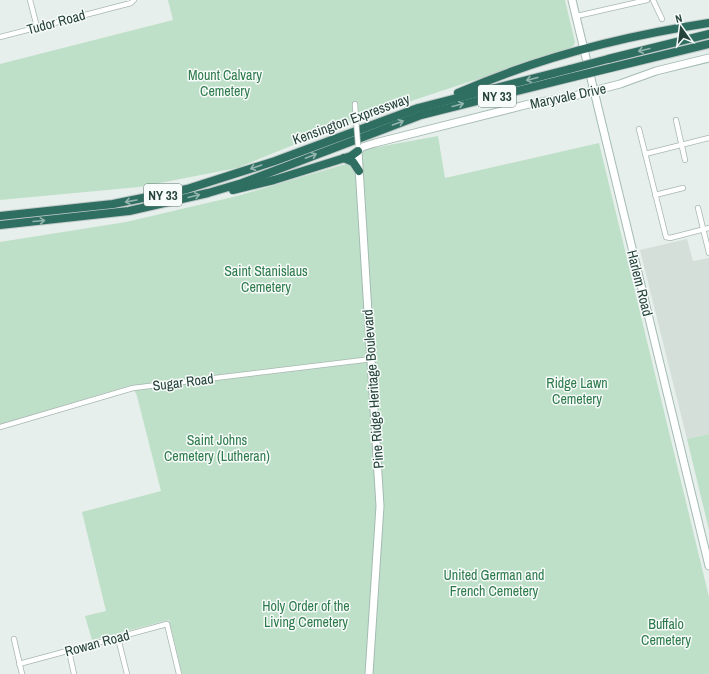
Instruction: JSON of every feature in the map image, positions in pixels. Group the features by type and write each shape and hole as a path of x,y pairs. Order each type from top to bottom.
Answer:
{"highway":[{"path":"435,103 498,78 585,49 666,30 709,23"},
{"name":"Kensington Expressway","path":"0,216 113,204 187,190 260,166 393,116 435,103 709,34"},
{"name":"Kensington Expressway","path":"0,225 129,211 208,193 242,182 421,115 709,44"},
{"path":"208,193 246,188 344,158 358,148"},
{"path":"344,158 353,162 359,171"}],"street":[{"path":"30,0 37,27"},
{"name":"Tudor Road","path":"0,37 130,3 134,0"},
{"name":"Harlem Road","path":"572,0 709,566"},
{"path":"577,16 647,0"},
{"path":"654,0 662,19"},
{"name":"Maryvale Drive","path":"358,148 431,128 537,102 566,98 595,91 656,72 709,58"},
{"name":"Pine Ridge Heritage Boulevard","path":"355,104 380,506 369,674"},
{"path":"676,120 685,160"},
{"path":"639,129 666,237 670,238 709,228"},
{"path":"645,154 709,138"},
{"path":"655,195 683,188"},
{"path":"698,208 709,253"},
{"name":"Sugar Road","path":"0,427 133,388 372,359"},
{"name":"Rowan Road","path":"20,664 167,624 179,674"},
{"path":"118,638 127,674"},
{"path":"14,639 22,674"},
{"path":"69,651 74,674"}],"shaded area":[{"path":"687,239 693,261 709,258 709,434 687,439 640,250"}],"green space":[{"name":"Mount Calvary Cemetery","path":"168,0 565,0 575,42 569,49 362,117 237,168 139,187 0,200 0,64 173,20"},
{"path":"438,136 445,178 599,143 709,597 709,674 182,674 169,620 92,640 85,616 106,611 82,512 161,491 137,396 132,385 0,424 0,242 126,222 237,196 346,164 367,149"},
{"path":"709,434 709,530 687,439"}],"park label":[{"name":"Saint Stanislaus Cemetery","path":"266,280"},
{"name":"Ridge Lawn Cemetery","path":"577,392"},
{"name":"Saint Johns Cemetery (Lutheran)","path":"217,448"},
{"name":"United German and French Cemetery","path":"494,584"},
{"name":"Holy Order of the Living Cemetery","path":"306,614"},
{"name":"Buffalo Cemetery","path":"666,632"}]}
